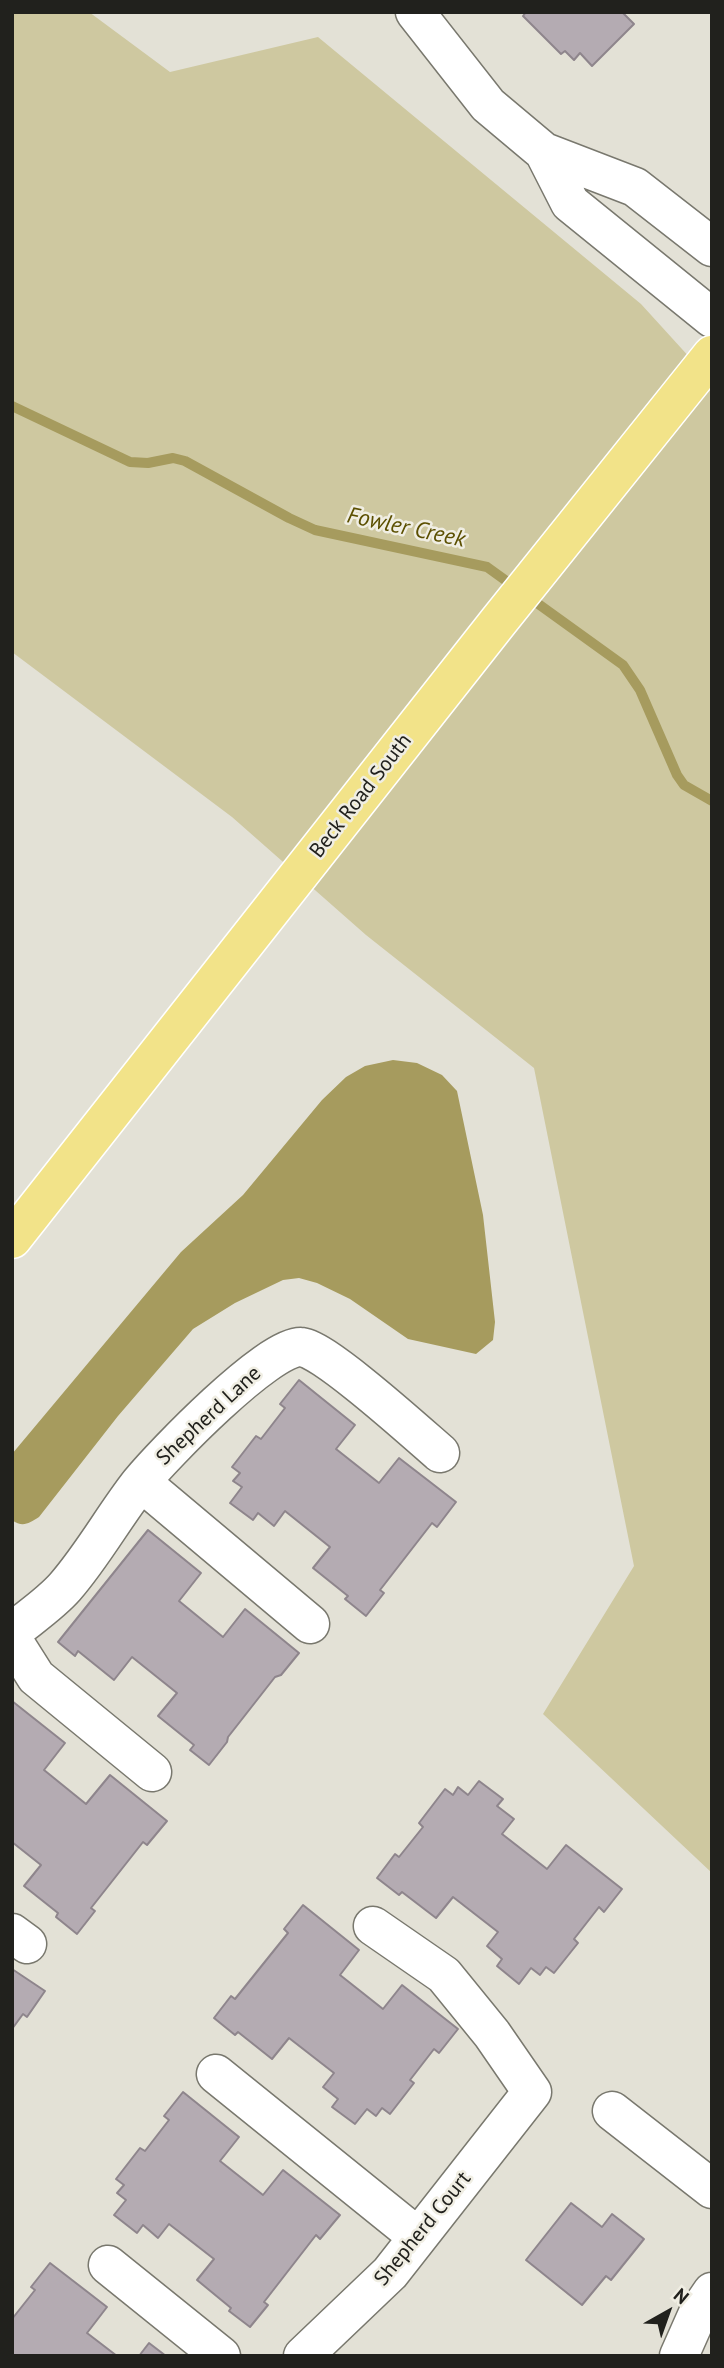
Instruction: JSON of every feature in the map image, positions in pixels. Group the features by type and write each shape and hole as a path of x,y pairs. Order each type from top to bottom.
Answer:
{"main road":[{"name":"Beck Road South","path":"12,1239 538,571 712,355"}],"street":[{"path":"415,12 488,105 544,152 635,187 712,247"},
{"path":"544,152 570,203 712,318"},
{"name":"Shepherd Lane","path":"12,1632 65,1587 141,1482 190,1431 238,1385 283,1350 302,1346 325,1357 440,1452"},
{"path":"141,1482 310,1624"},
{"path":"12,1639 36,1677 152,1772"},
{"name":"Shepherd Court","path":"303,2356 390,2273 532,2092 492,2034 444,1975 373,1926"},
{"path":"216,2074 418,2237"},
{"path":"612,2110 712,2189"},
{"path":"108,2265 221,2356"},
{"path":"679,2356 699,2311 712,2292"}],"shaded area":[{"path":"12,12 89,12 170,72 318,37 641,304 712,382 712,1873 543,1714 634,1566 534,1068 366,935 232,817 12,652"},
{"path":"393,1060 417,1063 442,1075 457,1091 483,1215 495,1322 493,1340 476,1354 408,1339 350,1299 317,1283 299,1278 283,1280 235,1303 193,1329 118,1416 39,1517 23,1524 12,1520 12,1454 181,1252 243,1195 322,1100 346,1077 365,1066"}],"building":[{"path":"526,12 622,12 634,24 592,66 580,53 574,60 565,51 561,54 523,16"},
{"path":"299,1380 355,1425 336,1449 379,1483 399,1458 456,1502 437,1527 432,1523 380,1590 384,1593 366,1616 345,1599 348,1596 313,1568 330,1547 285,1511 274,1526 258,1513 253,1520 230,1503 242,1487 233,1481 240,1473 232,1467 256,1436 261,1439 285,1408 280,1404"},
{"path":"148,1530 201,1573 179,1601 223,1637 245,1609 299,1653 281,1675 275,1677 209,1765 190,1750 194,1745 158,1716 177,1693 132,1657 114,1680 78,1651 75,1656 58,1642"},
{"path":"12,1701 65,1743 44,1770 86,1804 110,1775 167,1821 147,1845 143,1842 91,1908 95,1911 77,1934 56,1917 58,1913 24,1886 41,1865 12,1842"},
{"path":"479,1781 503,1799 497,1806 514,1819 502,1834 547,1869 566,1845 622,1889 604,1912 599,1907 574,1939 578,1943 554,1973 546,1967 540,1975 531,1968 519,1984 497,1966 502,1959 487,1946 498,1932 453,1897 436,1918 402,1892 399,1895 377,1878 395,1854 399,1857 423,1827 419,1823 445,1789 453,1795 458,1787 468,1795"},
{"path":"303,1905 359,1950 340,1975 383,2009 402,1985 458,2029 439,2053 434,2049 410,2080 414,2083 390,2114 382,2108 376,2116 367,2109 355,2124 332,2107 338,2099 323,2087 334,2073 289,2038 272,2059 238,2032 235,2035 214,2018 231,1996 235,1999 288,1933 284,1929"},
{"path":"12,1969 45,1991 27,2017 23,2014 12,2029"},
{"path":"183,2092 239,2137 220,2161 263,2195 283,2170 340,2215 320,2239 316,2235 264,2302 268,2305 250,2327 197,2280 214,2259 169,2224 158,2238 143,2225 137,2233 114,2215 126,2200 117,2193 124,2185 116,2179 140,2148 145,2151 169,2120 164,2116"},
{"path":"571,2203 602,2227 612,2214 644,2239 611,2280 606,2276 582,2305 526,2260"},
{"path":"50,2263 107,2307 87,2333 117,2356 12,2356 12,2319 35,2290 31,2287"},
{"path":"149,2343 166,2356 139,2356"}],"waterway":[{"name":"Fowler Creek","path":"12,406 130,462 148,463 173,458 185,461 315,530 487,567 623,665 640,690 677,775 684,785 712,801"}]}
